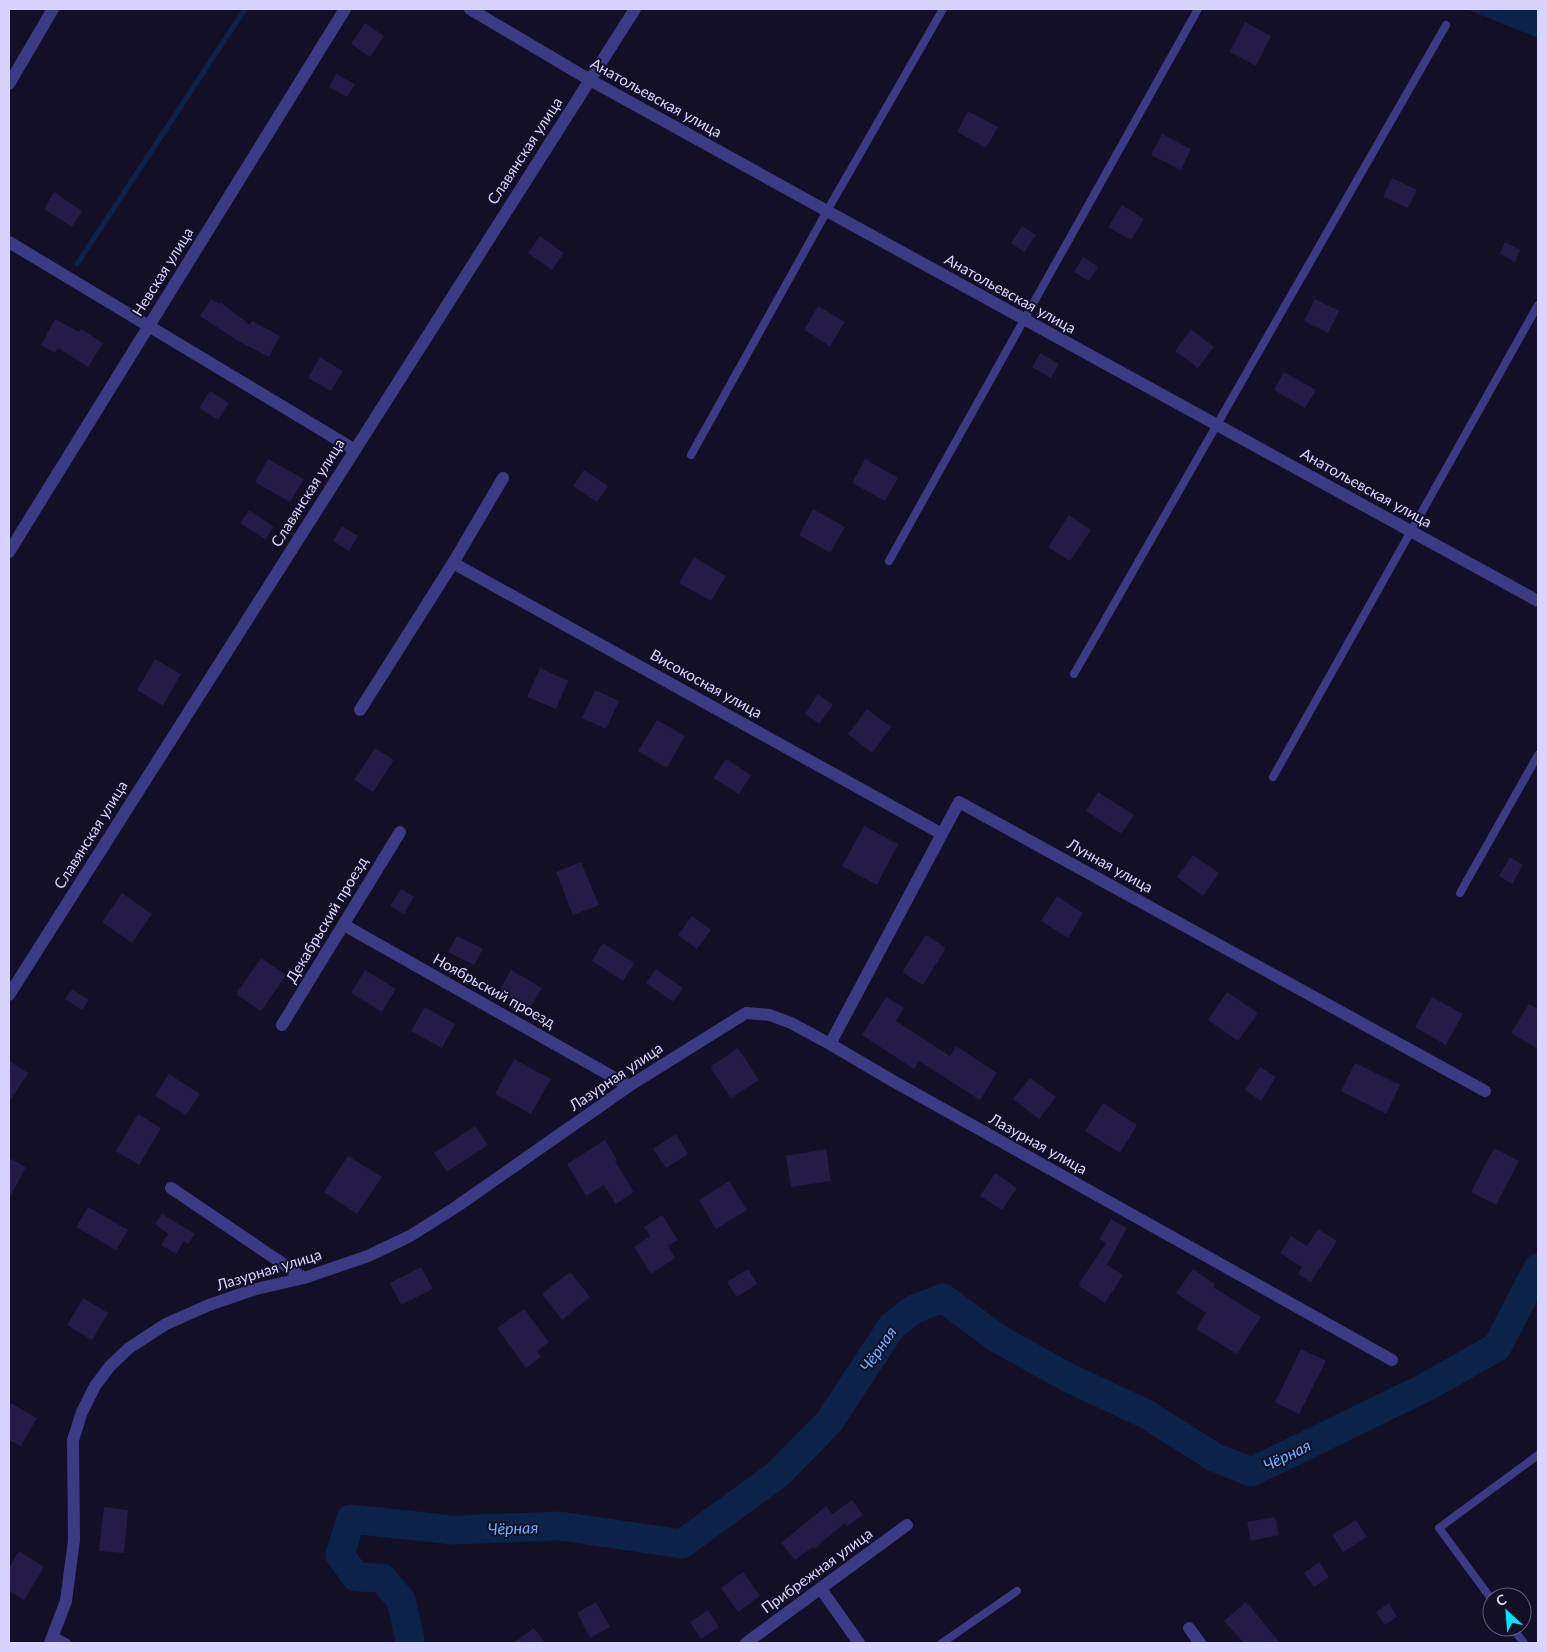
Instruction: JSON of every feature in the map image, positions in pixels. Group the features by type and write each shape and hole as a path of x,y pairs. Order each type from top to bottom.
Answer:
{"street":[{"path":"9,84 53,9"},
{"name":"Невская улица","path":"9,552 345,9"},
{"name":"Анатольевская улица","path":"470,9 590,80 1538,601"},
{"name":"Славянская улица","path":"9,995 635,9"},
{"path":"9,242 354,450"},
{"path":"360,710 453,563 503,478"},
{"name":"Високосная улица","path":"453,563 942,834"},
{"name":"Лунная улица","path":"830,1044 959,802 1485,1091"},
{"name":"Декабрьский проезд","path":"282,1026 400,832"},
{"name":"Ноябрьский проезд","path":"344,925 629,1086"},
{"name":"Лазурная улица","path":"51,1639 66,1601 74,1540 73,1440 82,1412 95,1386 110,1366 129,1348 166,1324 209,1305 256,1289 304,1278 368,1256 410,1236 456,1207 629,1086 746,1013 770,1015 791,1023 1392,1360"},
{"path":"171,1188 304,1278"},
{"name":"Прибрежная улица","path":"746,1643 907,1525"},
{"path":"821,1589 859,1643"},
{"path":"1188,1628 1200,1643"}],"lane":[{"path":"691,455 827,211 943,9"},
{"path":"889,561 1198,9"},
{"path":"1074,674 1446,25"},
{"path":"1273,777 1538,305"},
{"path":"1460,893 1538,755"},
{"path":"1483,1587 1440,1528 1538,1455"},
{"path":"942,1643 1017,1591"},
{"path":"51,1639 67,1643"}],"water":[{"path":"1466,9 1538,9 1538,38"}],"building":[{"path":"1245,22 1271,36 1256,66 1230,52"},
{"path":"365,23 384,36 370,57 351,44"},
{"path":"336,74 355,84 347,97 329,87"},
{"path":"968,111 998,127 986,148 957,132"},
{"path":"1162,134 1191,149 1181,170 1151,155"},
{"path":"1392,178 1417,190 1408,208 1383,197"},
{"path":"54,192 82,211 72,227 44,209"},
{"path":"1122,205 1144,219 1131,240 1108,227"},
{"path":"1022,226 1036,235 1024,252 1011,243"},
{"path":"540,236 564,253 552,270 528,253"},
{"path":"1505,242 1520,250 1515,262 1500,254"},
{"path":"1083,257 1098,267 1089,281 1074,272"},
{"path":"211,299 219,304 220,302 250,325 252,321 280,336 269,357 238,341 200,316"},
{"path":"1315,299 1339,311 1328,333 1304,321"},
{"path":"818,306 845,322 830,346 804,330"},
{"path":"55,319 79,332 81,329 103,343 88,367 58,348 55,353 41,345"},
{"path":"1191,329 1214,347 1198,368 1175,351"},
{"path":"1040,353 1059,364 1051,378 1032,367"},
{"path":"320,357 343,371 331,391 308,378"},
{"path":"1284,372 1316,390 1305,408 1274,390"},
{"path":"210,391 229,403 218,420 199,408"},
{"path":"268,459 304,479 290,502 255,482"},
{"path":"865,459 898,478 885,501 852,483"},
{"path":"584,470 608,486 597,502 573,486"},
{"path":"813,509 845,527 830,553 799,535"},
{"path":"249,510 274,527 265,539 240,523"},
{"path":"1069,515 1091,530 1070,561 1048,547"},
{"path":"342,526 358,536 349,551 333,541"},
{"path":"694,557 726,576 711,601 679,583"},
{"path":"155,659 181,674 163,706 137,690"},
{"path":"540,668 568,681 556,709 527,697"},
{"path":"595,690 619,701 606,729 582,718"},
{"path":"818,694 833,705 819,724 805,714"},
{"path":"867,709 891,727 872,753 848,734"},
{"path":"657,720 685,736 667,768 638,751"},
{"path":"375,748 394,760 373,792 354,780"},
{"path":"726,759 751,775 739,794 713,778"},
{"path":"1098,792 1134,815 1121,834 1086,811"},
{"path":"864,826 898,844 877,885 842,866"},
{"path":"1193,855 1219,873 1203,896 1177,877"},
{"path":"1510,857 1523,865 1512,884 1499,876"},
{"path":"581,862 599,905 573,915 556,872"},
{"path":"401,889 414,897 404,914 390,906"},
{"path":"122,893 152,914 132,943 102,922"},
{"path":"1057,896 1083,913 1068,938 1041,921"},
{"path":"692,916 711,930 697,949 678,935"},
{"path":"926,935 946,948 923,985 902,972"},
{"path":"457,936 483,949 474,965 448,952"},
{"path":"603,943 634,963 623,981 592,961"},
{"path":"261,958 286,975 261,1011 236,994"},
{"path":"656,969 683,988 673,1002 646,983"},
{"path":"365,970 396,989 382,1012 351,993"},
{"path":"511,970 542,988 529,1009 499,991"},
{"path":"72,989 89,1000 82,1010 65,999"},
{"path":"1227,992 1258,1013 1238,1041 1208,1020"},
{"path":"886,997 904,1008 896,1021 950,1056 956,1046 997,1073 980,1100 919,1061 914,1069 862,1035"},
{"path":"1432,997 1463,1014 1446,1045 1415,1027"},
{"path":"1529,1004 1538,1009 1538,1049 1511,1033"},
{"path":"425,1007 455,1024 442,1048 411,1031"},
{"path":"738,1048 759,1080 731,1098 710,1067"},
{"path":"514,1059 551,1079 531,1114 495,1094"},
{"path":"9,1061 28,1073 9,1102"},
{"path":"1355,1063 1400,1085 1386,1114 1341,1091"},
{"path":"1260,1067 1276,1077 1261,1101 1245,1090"},
{"path":"169,1074 200,1094 186,1115 155,1096"},
{"path":"1030,1078 1056,1097 1039,1119 1013,1099"},
{"path":"1103,1103 1137,1125 1120,1153 1085,1131"},
{"path":"138,1114 161,1128 139,1165 116,1151"},
{"path":"475,1126 488,1145 447,1172 434,1153"},
{"path":"676,1134 688,1154 666,1168 653,1149"},
{"path":"605,1140 634,1192 616,1204 604,1185 586,1196 567,1164"},
{"path":"1494,1148 1519,1161 1496,1205 1471,1192"},
{"path":"826,1149 831,1181 791,1187 786,1156"},
{"path":"348,1156 382,1177 357,1214 324,1192"},
{"path":"9,1158 26,1167 9,1199"},
{"path":"995,1173 1017,1188 1002,1210 980,1196"},
{"path":"729,1181 747,1210 716,1229 699,1200"},
{"path":"88,1207 128,1230 116,1250 76,1227"},
{"path":"162,1214 195,1234 188,1244 184,1241 176,1254 161,1245 168,1234 155,1224"},
{"path":"662,1215 678,1240 668,1246 675,1258 651,1274 634,1247 650,1236 644,1227"},
{"path":"1111,1219 1127,1228 1107,1265 1123,1275 1105,1303 1078,1285 1106,1243 1099,1239"},
{"path":"1318,1229 1337,1241 1311,1282 1298,1274 1302,1267 1280,1253 1291,1236 1307,1246"},
{"path":"421,1267 433,1289 401,1305 390,1283"},
{"path":"748,1269 757,1284 737,1297 727,1282"},
{"path":"1193,1269 1215,1284 1213,1287 1261,1317 1237,1354 1196,1329 1206,1313 1176,1293"},
{"path":"570,1272 590,1297 562,1320 542,1294"},
{"path":"83,1298 108,1313 92,1340 67,1325"},
{"path":"524,1309 549,1342 537,1351 541,1357 526,1368 497,1328"},
{"path":"1301,1349 1326,1361 1299,1414 1275,1402"},
{"path":"9,1402 37,1418 21,1446 9,1440"},
{"path":"852,1500 863,1515 847,1526 845,1523 814,1549 813,1547 795,1560 781,1543 826,1506 832,1514"},
{"path":"104,1507 128,1510 124,1553 99,1551"},
{"path":"1275,1517 1279,1535 1251,1541 1247,1522"},
{"path":"1356,1520 1367,1537 1343,1552 1332,1535"},
{"path":"19,1551 44,1567 24,1600 9,1591 9,1568"},
{"path":"1319,1562 1329,1577 1314,1587 1304,1573"},
{"path":"743,1572 760,1596 738,1612 721,1588"},
{"path":"596,1602 610,1627 590,1638 577,1613"},
{"path":"1246,1602 1280,1643 1244,1643 1224,1621"},
{"path":"1389,1603 1397,1617 1385,1625 1376,1612"},
{"path":"708,1610 719,1627 701,1639 690,1622"},
{"path":"534,1628 545,1643 513,1643"}],"waterway":[{"path":"77,264 245,9"},
{"name":"Чёрная","path":"409,1643 410,1640 401,1600 382,1578 356,1577 340,1555 351,1519 453,1530 560,1526 682,1544 778,1474 829,1422 892,1326 914,1309 943,1298 997,1338 1069,1378 1146,1414 1214,1457 1251,1472 1426,1387 1497,1347 1538,1268"}]}
